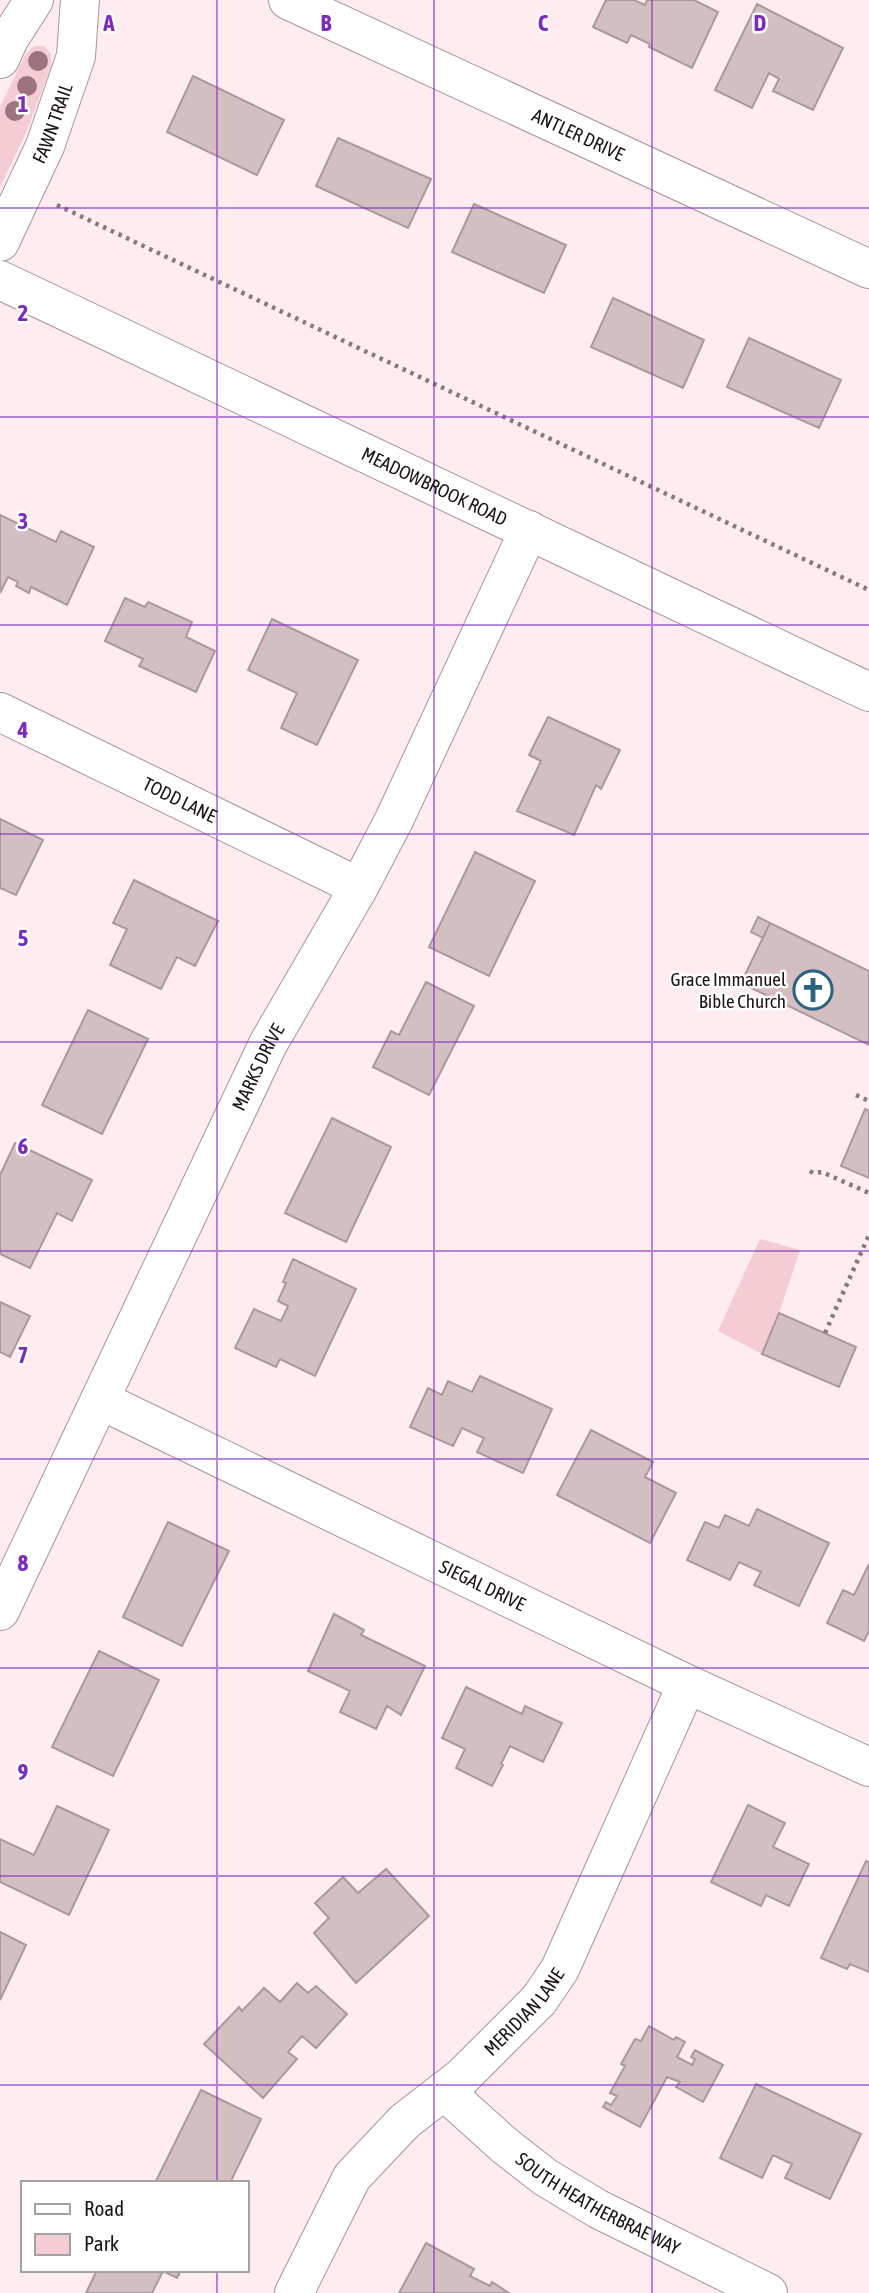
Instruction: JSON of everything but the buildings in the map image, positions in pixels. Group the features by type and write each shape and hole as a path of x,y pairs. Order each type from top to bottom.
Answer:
{"street":[{"path":"0,59 9,39 34,0"},
{"name":"FAWN TRAIL","path":"0,242 45,146 76,56 80,0"},
{"name":"ANTLER DRIVE","path":"288,0 869,269"},
{"name":"MEADOWBROOK ROAD","path":"0,280 869,692"},
{"name":"MARKS DRIVE","path":"0,1611 268,1044 359,887 394,820 529,530"},
{"name":"TODD LANE","path":"0,712 359,887"},
{"name":"SIEGAL DRIVE","path":"100,1400 687,1684 869,1767"},
{"name":"MERIDIAN LANE","path":"294,2293 352,2177 405,2121 462,2077 539,2000 560,1969 687,1684"},
{"name":"SOUTH HEATHERBRAE WAY","path":"443,2091 545,2177 598,2209 768,2293"}],"path":[{"path":"58,205 869,590"},
{"path":"856,1095 869,1101"},
{"path":"810,1171 822,1172 869,1193"},
{"path":"825,1333 869,1235"}],"green space":[{"path":"34,46 44,46 51,54 51,66 26,133 0,187 0,107 25,55"},
{"path":"760,1239 800,1250 762,1354 718,1331"}],"place":[{"name":"Grace Immanuel Bible Church","path":"813,990"}]}
